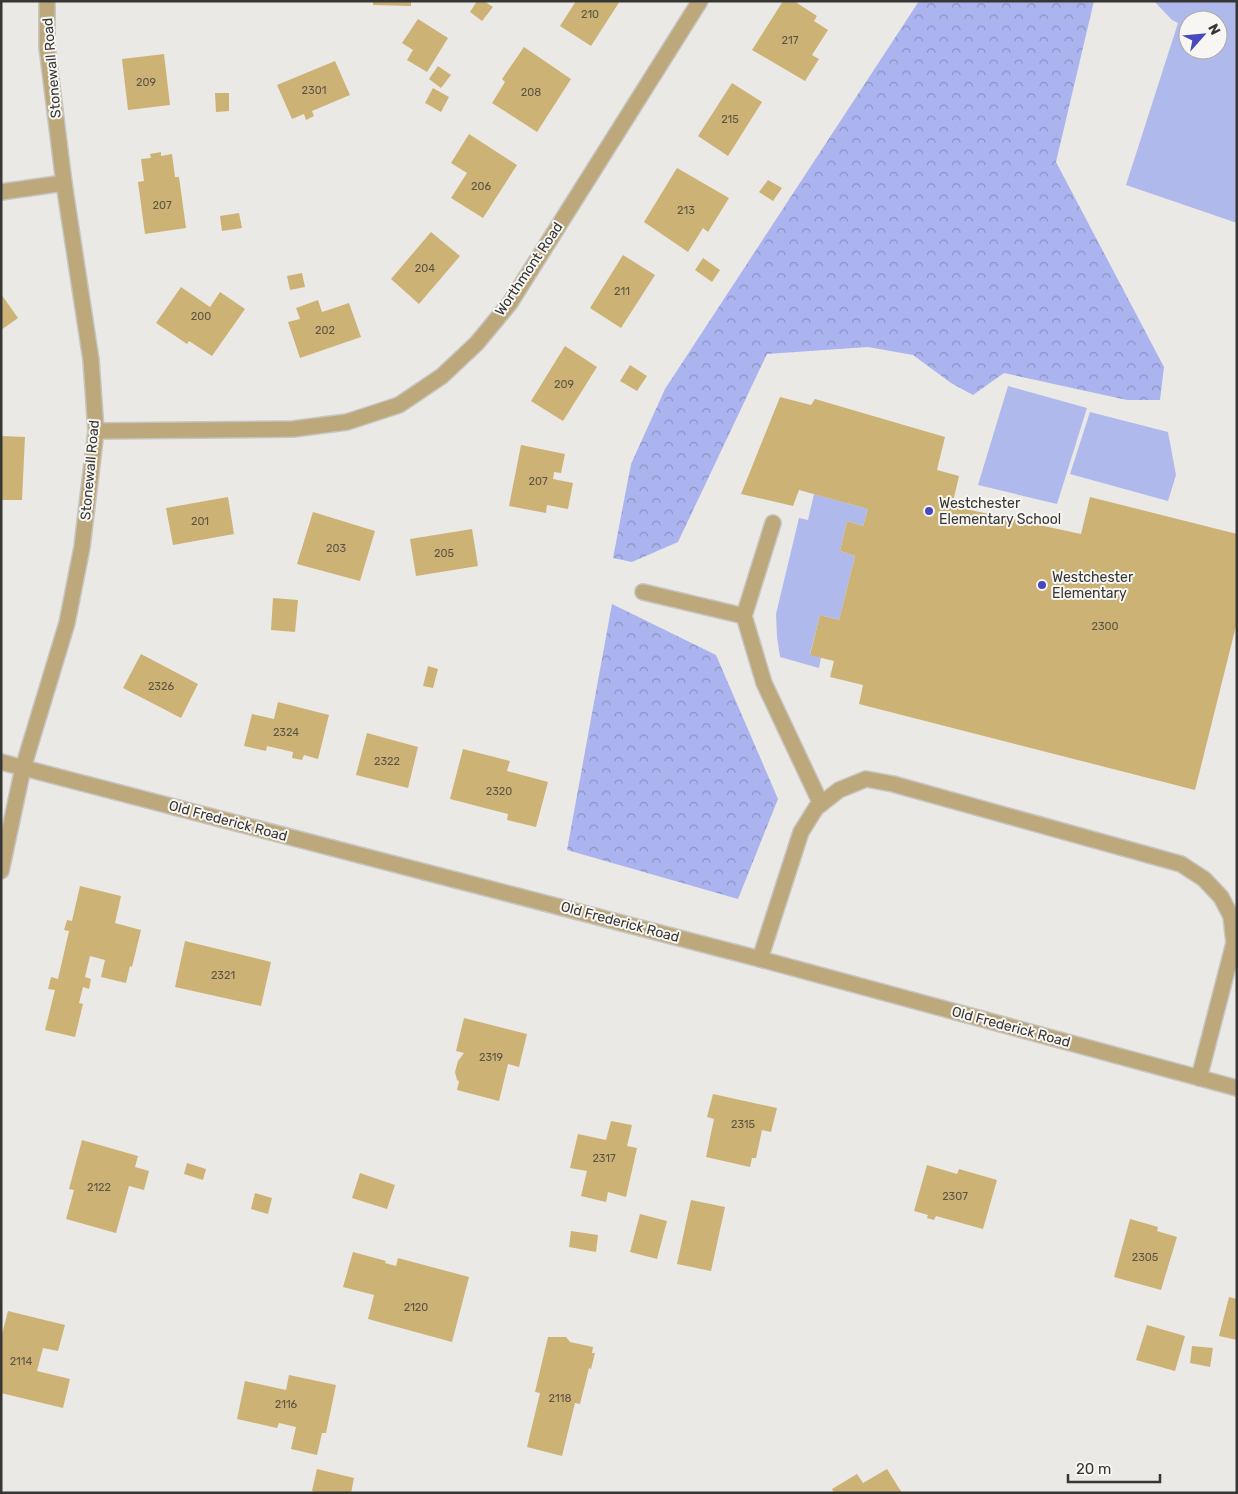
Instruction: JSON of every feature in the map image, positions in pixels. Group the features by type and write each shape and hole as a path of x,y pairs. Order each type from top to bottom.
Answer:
{"street":[{"name":"Stonewall Road","path":"1,871 23,768 67,623 82,547 96,431 91,360 64,183 47,47 47,1"},
{"name":"Worthmont Road","path":"96,431 293,429 347,422 400,404 442,376 476,343 510,303 700,1"},
{"path":"1,192 64,183"},
{"path":"773,523 744,616 764,683 821,804"},
{"path":"642,592 744,616"},
{"name":"Old Frederick Road","path":"1,762 760,959 1237,1088"},
{"path":"760,959 801,832 816,808 839,790 866,780 893,784 1181,864 1204,878 1221,897 1231,916 1234,943 1199,1078"}],"green space":[{"path":"919,1 1094,1 1056,162 1164,367 1160,400 1127,400 1004,373 973,395 951,383 913,355 868,347 767,354 678,542 632,562 613,558 631,464 665,389"},
{"path":"612,604 716,655 778,799 738,899 567,850"}],"shaded area":[{"path":"1154,1 1237,1 1237,223 1126,185 1178,23 1172,20"},
{"path":"1008,386 1087,408 1057,504 978,485"},
{"path":"1090,412 1168,432 1176,475 1168,501 1070,474"},
{"path":"814,494 868,509 863,526 847,521 840,551 855,556 839,620 820,615 810,654 821,657 819,668 780,657 776,614 799,518 808,520"}],"building":[{"path":"373,1 411,1 411,6 373,5"},
{"path":"477,1 484,1 493,7 482,21 470,12"},
{"path":"576,1 620,1 591,46 560,26"},
{"path":"783,1 794,1 817,16 814,21 828,30 812,55 819,59 805,81 752,50"},
{"path":"418,19 448,38 427,72 407,60 413,50 402,43"},
{"path":"524,47 571,79 537,132 492,103 505,82 502,79"},
{"path":"164,54 170,105 128,110 122,59"},
{"path":"335,61 350,95 312,111 314,116 306,120 304,114 292,119 277,85"},
{"path":"438,66 451,75 441,88 429,79"},
{"path":"732,83 762,102 728,156 698,136"},
{"path":"433,88 449,97 441,112 425,103"},
{"path":"215,93 229,93 229,111 216,112"},
{"path":"469,134 517,165 483,218 451,198 467,173 451,163"},
{"path":"161,152 161,156 172,154 175,177 179,177 186,228 145,234 138,182 144,181 141,159 151,158 150,154"},
{"path":"677,168 729,198 708,232 703,228 688,252 644,222"},
{"path":"768,180 782,188 773,201 759,192"},
{"path":"239,213 242,228 222,231 220,216"},
{"path":"431,232 460,256 419,304 391,279"},
{"path":"623,255 655,275 621,328 590,308"},
{"path":"703,258 720,270 712,282 695,270"},
{"path":"302,273 305,287 290,290 287,276"},
{"path":"181,287 210,307 220,292 245,309 212,356 189,341 187,344 156,323"},
{"path":"1,294 18,318 1,330"},
{"path":"318,300 322,312 349,303 361,337 300,358 288,322 300,319 296,308"},
{"path":"565,346 597,367 563,421 531,401"},
{"path":"630,365 647,376 637,391 620,381"},
{"name":"Westchester Elementary","path":"780,397 811,405 815,399 945,437 937,470 959,476 952,506 1081,534 1090,497 1237,534 1237,622 1195,790 859,704 863,685 830,677 834,661 810,655 820,615 839,620 855,556 840,551 847,521 863,526 868,509 799,490 793,506 741,494"},
{"path":"1,436 25,437 22,500 1,500"},
{"path":"521,445 565,454 561,473 554,472 553,479 573,483 568,509 547,505 546,513 509,506"},
{"path":"228,497 234,534 173,545 166,508"},
{"path":"313,512 375,531 360,581 297,564"},
{"path":"472,529 478,566 416,576 410,539"},
{"path":"273,598 298,600 295,632 271,630"},
{"path":"141,654 198,684 181,718 123,688"},
{"path":"428,666 438,669 433,688 423,686"},
{"path":"278,702 329,715 318,759 304,755 302,760 292,758 293,752 267,746 266,751 244,746 252,714 274,719"},
{"path":"367,733 418,747 408,788 356,775"},
{"path":"463,749 510,761 507,771 548,782 536,827 507,820 508,814 450,799"},
{"path":"80,886 121,896 115,923 141,930 126,983 101,977 105,960 90,956 85,977 91,979 89,989 83,987 79,1003 83,1004 75,1037 45,1030 55,990 48,989 51,977 58,979 69,931 64,930 67,920 72,921"},
{"path":"185,941 271,962 261,1006 175,987"},
{"path":"464,1018 527,1034 519,1067 508,1064 499,1101 457,1090 459,1081 455,1072 458,1061 464,1053 456,1051"},
{"path":"713,1094 777,1108 771,1132 762,1130 756,1158 752,1158 750,1167 706,1157 714,1119 707,1117"},
{"path":"611,1121 632,1125 627,1146 637,1148 626,1197 608,1192 606,1202 581,1196 587,1171 570,1168 578,1134 606,1140"},
{"path":"82,1140 138,1156 135,1167 149,1171 144,1190 129,1186 116,1233 66,1219 74,1190 69,1189"},
{"path":"187,1163 206,1169 203,1180 184,1174"},
{"path":"927,1165 957,1174 959,1169 997,1180 983,1229 936,1216 934,1220 927,1218 928,1215 914,1211"},
{"path":"360,1173 395,1185 387,1209 352,1198"},
{"path":"255,1193 272,1198 268,1214 251,1209"},
{"path":"691,1200 725,1207 711,1271 677,1264"},
{"path":"640,1214 667,1221 657,1259 630,1252"},
{"path":"1130,1219 1158,1227 1157,1231 1177,1237 1161,1290 1114,1277"},
{"path":"571,1231 598,1235 596,1252 569,1247"},
{"path":"353,1252 386,1261 385,1263 396,1266 398,1258 469,1277 452,1342 368,1319 374,1295 343,1287"},
{"path":"1229,1297 1237,1299 1237,1340 1219,1336"},
{"path":"8,1311 65,1325 58,1351 43,1348 37,1371 70,1379 63,1408 1,1393 1,1338"},
{"path":"1147,1325 1185,1336 1175,1371 1136,1360"},
{"path":"548,1337 566,1337 570,1342 593,1347 592,1353 595,1353 591,1369 589,1368 580,1404 575,1403 562,1456 527,1447 540,1393 535,1392"},
{"path":"1192,1346 1213,1348 1210,1367 1190,1363"},
{"path":"289,1375 336,1385 326,1433 322,1433 317,1455 291,1449 296,1427 279,1423 277,1428 237,1419 245,1381 286,1390"},
{"path":"317,1469 354,1478 351,1493 319,1493 312,1491"},
{"path":"887,1469 902,1493 834,1493 832,1489 857,1474 863,1483"}],"place":[{"name":"Westchester Elementary School","path":"929,511"},
{"name":"Westchester Elementary","path":"1042,585"}]}
